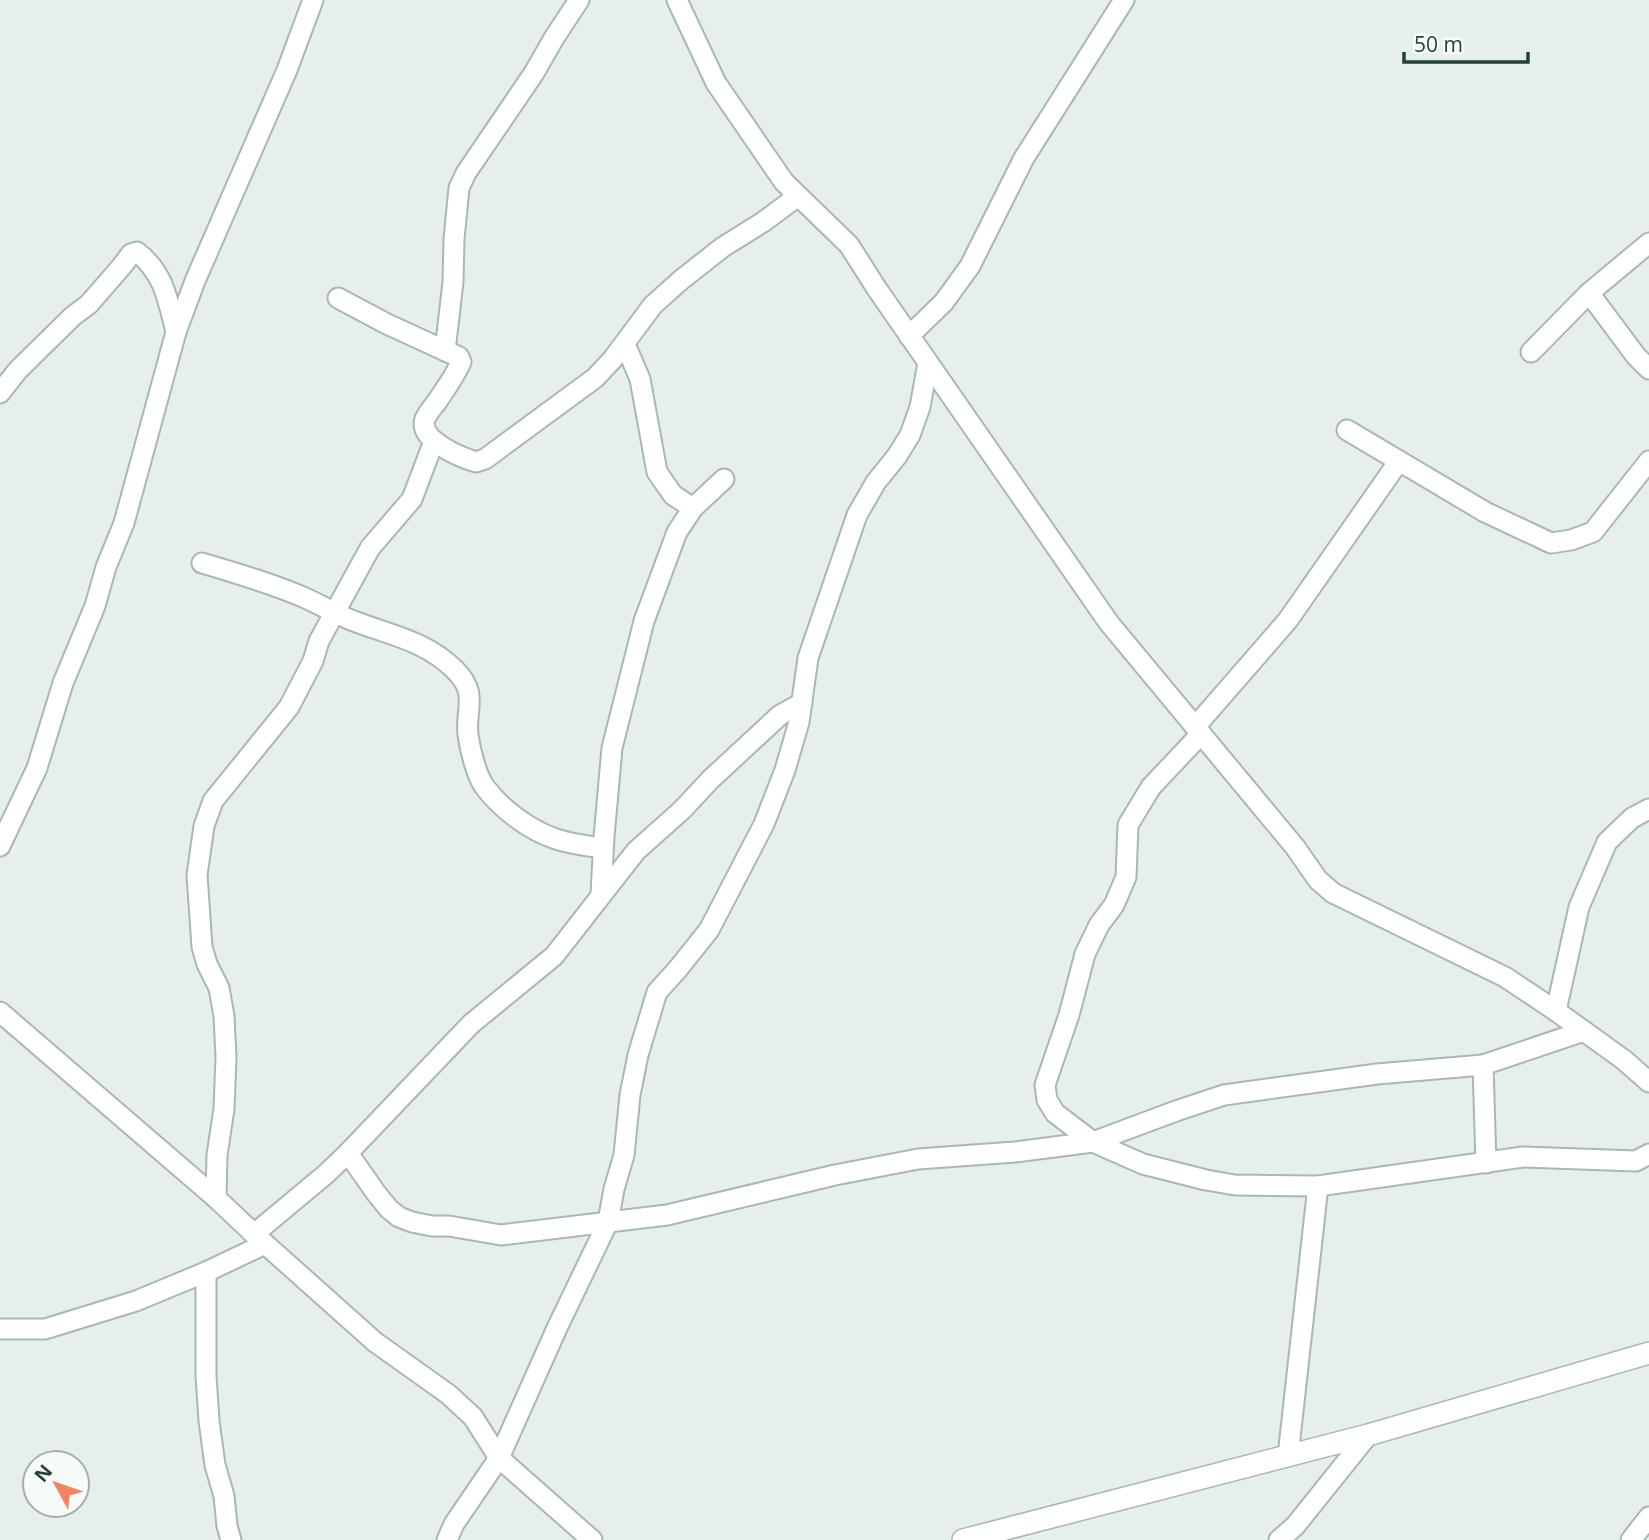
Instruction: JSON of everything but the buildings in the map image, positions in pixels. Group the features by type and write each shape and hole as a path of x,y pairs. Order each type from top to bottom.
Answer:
{"street":[{"path":"0,846 37,768 63,683 95,606 106,567 124,523 176,332 195,281 287,70 313,0"},
{"path":"445,351 459,188 579,0"},
{"path":"677,0 716,83 784,181 849,245 909,336 1109,623 1295,847 1318,880 1333,893 1505,976 1624,1060 1649,1082"},
{"path":"909,336 944,302 970,266 1024,158 1124,0"},
{"path":"338,298 459,357 461,362 457,372 426,416 424,426 434,441 476,463 595,378 625,344 653,304 723,247 763,222 798,195"},
{"path":"1531,352 1589,293 1649,243"},
{"path":"0,393 18,370 73,316 89,304 131,254 137,252 152,265 162,281 176,332"},
{"path":"1589,293 1636,356 1649,369"},
{"path":"625,344 640,379 657,472 673,495 693,508"},
{"path":"447,1540 454,1524 499,1458 608,1223 624,1155 630,1095 638,1055 657,992 709,930 758,836 785,770 799,722 808,658 857,515 876,482 910,435 920,407 928,363"},
{"path":"1347,430 1485,512 1550,543 1571,540 1593,532 1649,461"},
{"path":"216,1198 226,1057 219,988 202,947 197,875 204,826 213,801 289,706 313,661 319,641 370,548 412,499 434,441"},
{"path":"1399,461 1289,620 1151,787 1128,825 1126,877 1114,905 1099,925 1085,954 1069,1015 1045,1085 1047,1100 1055,1113 1093,1142 1143,1164 1235,1185 1318,1186 1523,1157 1636,1161 1649,1154"},
{"path":"601,894 612,748 644,621 677,532 693,508 724,479"},
{"path":"202,563 251,577 305,598 335,613 422,645 440,657 457,672 468,687 468,734 476,769 484,785 505,808 533,830 558,840 603,848"},
{"path":"0,1329 45,1329 136,1301 206,1272 260,1239 348,1153 471,1024 554,956 636,851 780,715 802,703"},
{"path":"1556,1011 1579,907 1608,842 1632,818 1649,808"},
{"path":"0,1012 216,1198 375,1342 448,1394 473,1418 499,1458 592,1540"},
{"path":"348,1153 388,1209 399,1217 432,1226 449,1226 501,1235 667,1215 835,1175 918,1159 1015,1152 1093,1142 1224,1095 1377,1074 1483,1065 1584,1031"},
{"path":"1483,1065 1486,1163"},
{"path":"1288,1456 1318,1186"},
{"path":"206,1272 209,1421 231,1540"},
{"path":"963,1540 1368,1435 1649,1353"},
{"path":"1279,1540 1295,1526 1368,1435"},
{"path":"1631,1540 1649,1517"}]}
